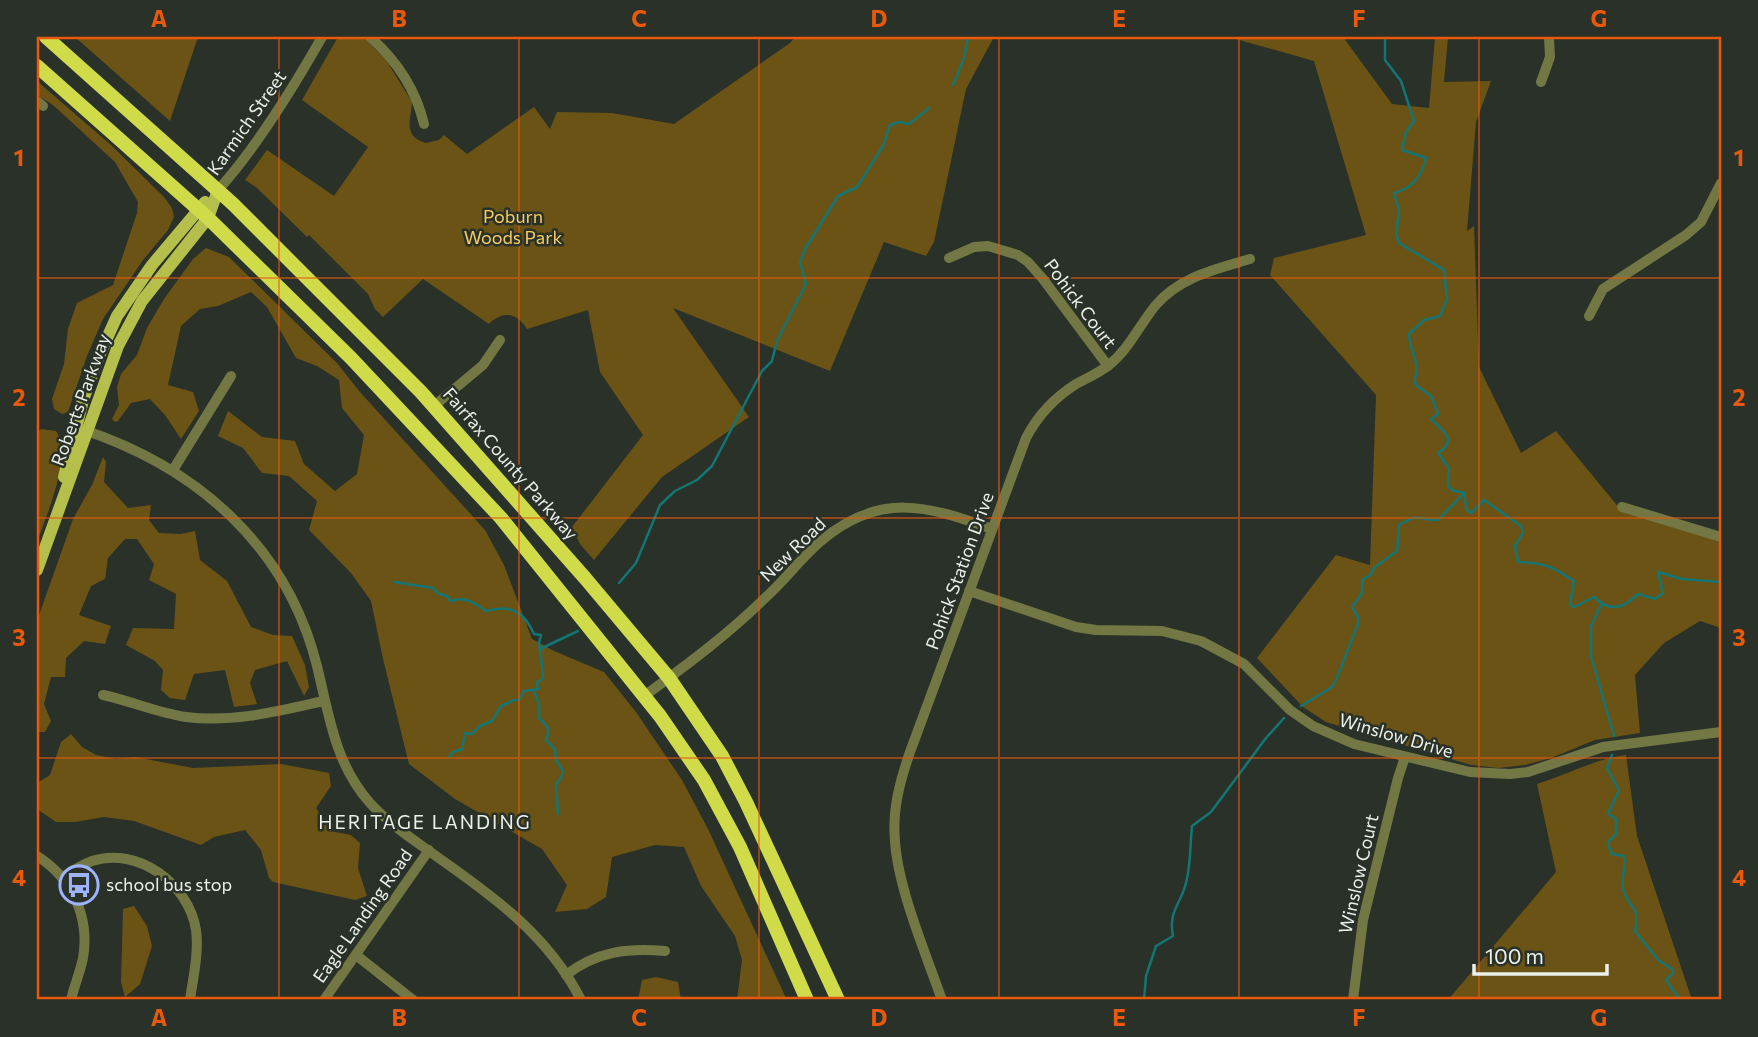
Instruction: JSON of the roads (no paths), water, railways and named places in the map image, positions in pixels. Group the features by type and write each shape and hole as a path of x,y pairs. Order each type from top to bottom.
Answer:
{"highway":[{"name":"Fairfax County Parkway","path":"46,37 218,190 433,406 585,578 668,678 722,756 838,1000"},
{"path":"37,66 203,214 351,358 501,518 644,696 704,780 740,847 807,1000"}],"main road":[{"name":"Roberts Parkway","path":"37,570 81,429 99,356 117,316 134,289 203,214 218,190"}],"street":[{"name":"Karmich Street","path":"218,190 231,177 322,37"},
{"path":"370,37 392,60 408,83 420,107 424,124"},
{"path":"1541,82 1550,57 1549,37"},
{"path":"1590,316 1603,289 1686,235 1700,222 1721,183"},
{"name":"Pohick Court","path":"949,258 975,247 988,246 1017,255 1028,262 1108,366"},
{"name":"Pohick Station Drive","path":"942,1000 897,861 894,828 897,794 906,762 1026,438 1035,420 1065,392 1108,366 1124,351 1155,306 1174,289 1207,271 1250,259"},
{"path":"433,406 483,365 500,340"},
{"path":"173,470 230,376"},
{"path":"81,429 125,446 173,470 227,512 273,566 295,603 305,627 338,749 359,789 383,815 509,909 532,932 566,975 581,1000"},
{"name":"New Road","path":"644,696 714,645 820,542 853,520 892,508 920,507 951,514 992,529"},
{"path":"1622,507 1721,537"},
{"name":"Winslow Drive","path":"969,591 1076,627 1096,631 1162,631 1201,641 1244,664 1290,710 1312,726 1342,740 1470,772 1510,774 1545,768 1603,747 1721,732"},
{"path":"103,695 172,714 199,718 254,716 324,701"},
{"name":"Winslow Court","path":"1353,1000 1363,920 1405,757"},
{"name":"Eagle Landing Road","path":"324,1000 429,850"},
{"path":"37,856 63,877 77,903 84,936 82,959 71,1000"},
{"path":"63,877 91,861 116,858 148,866 175,886 185,898 196,929 190,1000"},
{"path":"566,975 586,961 611,952 635,949 665,951"},
{"path":"355,955 414,1000"}],"waterway":[{"path":"953,85 964,58 968,37"},
{"path":"1385,37 1385,60 1401,81 1414,121 1406,132 1402,150 1426,158 1415,181 1394,193 1399,210 1396,235 1399,243 1444,270 1447,299 1440,316 1424,320 1409,334 1417,368 1414,381 1431,396 1438,414 1431,419 1444,431 1448,439 1438,453 1449,468 1448,486 1464,493 1467,510 1471,513 1484,500 1521,526 1523,533 1515,546 1518,562 1548,566 1574,581 1570,605 1574,607 1594,597 1611,607 1627,603 1638,594 1655,599 1663,593 1658,572 1682,579 1721,582"},
{"path":"619,583 636,563 660,505 675,491 697,480 712,466 762,371 772,361 777,341 806,284 800,262 805,249 838,196 857,187 883,146 890,125 899,122 909,124 929,108"},
{"path":"1301,706 1332,687 1336,680 1358,624 1358,617 1352,607 1362,593 1362,580 1397,551 1399,525 1415,518 1438,520 1463,494"},
{"path":"394,582 433,588 439,594 447,596 450,601 465,600 486,611 502,608 515,611 526,620 534,634 541,635 539,643 543,675 537,682 538,689 524,691 519,700 501,706 492,721 480,726 472,734 465,733 462,749 453,752 449,757"},
{"path":"1602,603 1591,626 1591,656 1614,736"},
{"path":"540,649 578,631"},
{"path":"534,691 539,704 539,718 548,730 546,740 555,749 556,760 563,771 556,784 558,814"},
{"path":"1144,1000 1146,976 1156,946 1173,936 1172,920 1188,876 1192,826 1211,812 1284,718"},
{"path":"1612,755 1607,768 1619,790 1608,814 1616,819 1616,834 1608,845 1612,854 1624,856 1625,859 1623,885 1625,895 1635,911 1635,931 1658,960 1672,969 1673,973 1666,980 1680,1000"}],"place":[{"name":"school bus stop","path":"79,885"}],"district":[{"name":"HERITAGE LANDING","path":"425,822"}],"park label":[{"name":"Poburn Woods Park","path":"513,227"}]}
